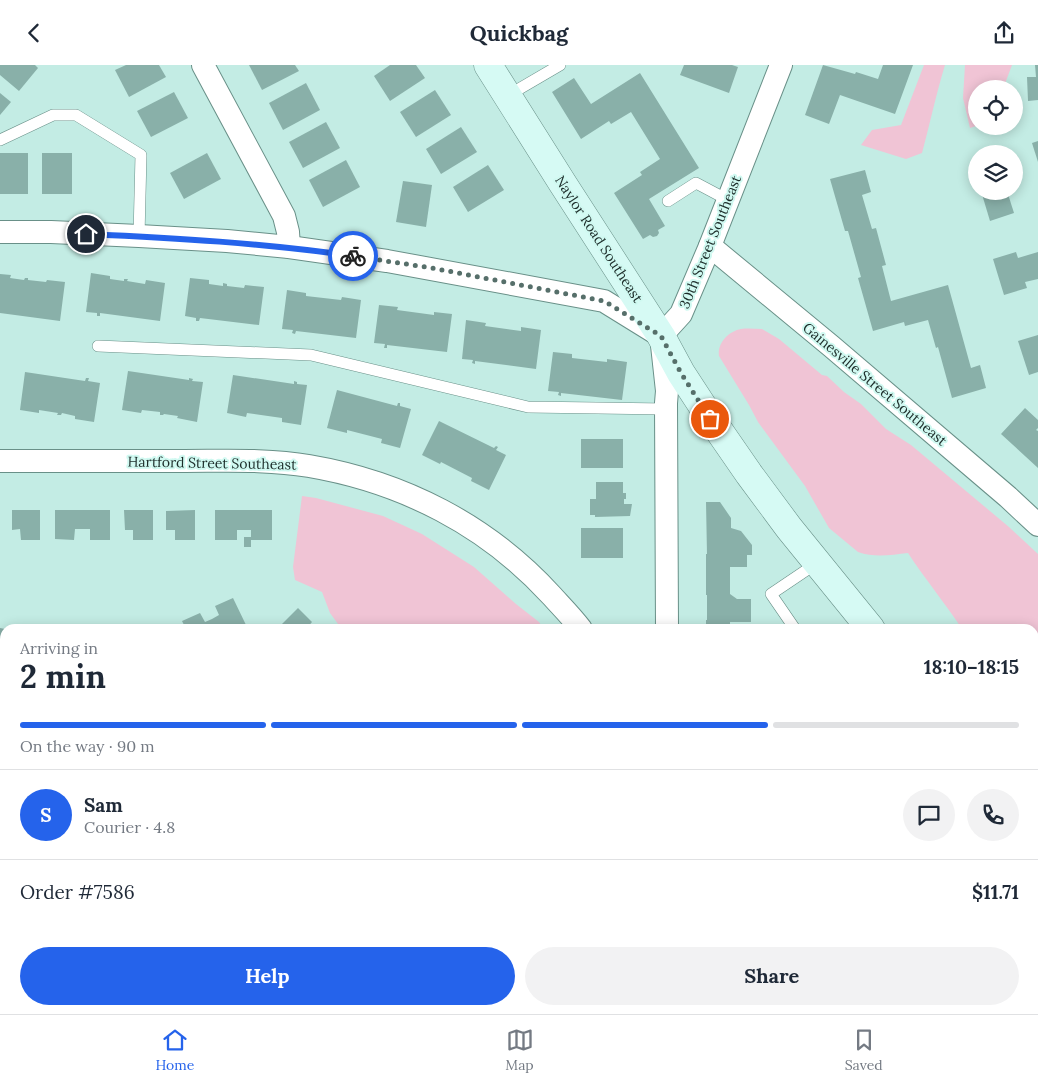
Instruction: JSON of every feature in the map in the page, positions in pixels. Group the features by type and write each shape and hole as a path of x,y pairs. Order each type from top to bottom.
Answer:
{"main road":[{"name":"Naylor Road Southeast","path":"488,65 562,184 661,336 681,373 710,419 753,480 865,624"}],"street":[{"path":"203,65 284,216 289,247"},
{"name":"30th Street Southeast","path":"661,336 681,314 710,246 781,65"},
{"path":"0,232 139,236 289,247 423,267 604,301 661,336 667,391 667,624"},
{"name":"Gainesville Street Southeast","path":"710,246 831,346 1008,497 1038,525"},
{"name":"Hartford Street Southeast","path":"0,461 259,461 308,466 377,483 420,499 440,509 498,546 514,558 543,586 577,624"}],"lane":[{"path":"507,96 560,65"},
{"path":"0,140 53,115 76,115 142,155 139,236"},
{"path":"668,201 696,183 728,200"},
{"path":"98,346 311,355 528,407 666,409"},
{"path":"792,624 771,594 817,563"}],"shaded area":[{"path":"924,65 945,65 922,153 906,159 861,145 872,130 901,125"},
{"path":"965,65 1012,65 1006,80 968,80 968,119 963,98"},
{"path":"744,329 762,329 779,339 822,375 827,376 844,392 861,404 886,429 911,445 1009,527 1038,554 1038,624 958,624 908,553 889,555 864,554 858,552 829,528 805,486 758,422 719,356 720,347 725,338 732,332"},
{"path":"302,496 316,498 383,516 422,534 474,567 540,624 338,624 330,613 322,592 295,580 293,567"}],"building":[{"path":"0,65 35,65 38,68 19,91 0,75"},
{"path":"126,65 159,65 166,77 129,97 115,70"},
{"path":"249,65 295,65 299,71 262,90"},
{"path":"390,65 416,65 425,78 390,101 374,76"},
{"path":"684,65 732,65 738,67 729,93 680,75"},
{"path":"823,65 878,79 883,65 913,65 895,114 840,95 829,124 805,115"},
{"path":"1035,65 1038,65 1038,100 1028,101 1027,77 1036,77"},
{"path":"640,73 699,168 649,199 665,226 658,230 657,236 653,237 650,235 643,239 614,193 642,175 640,172 660,159 631,112 611,124 609,121 581,139 552,92 574,78 591,104"},
{"path":"306,83 320,110 283,130 269,103"},
{"path":"435,90 451,115 416,137 400,112"},
{"path":"174,92 188,118 151,137 137,111"},
{"path":"0,93 11,102 0,115"},
{"path":"326,122 340,148 303,168 289,142"},
{"path":"461,127 477,152 441,174 426,149"},
{"path":"1038,141 1038,162 1032,143"},
{"path":"0,153 28,153 28,194 0,194"},
{"path":"42,153 72,153 72,194 42,194"},
{"path":"207,153 221,179 184,199 170,173"},
{"path":"346,160 360,187 323,207 309,180"},
{"path":"488,165 504,190 468,212 453,187"},
{"path":"865,170 871,192 862,195 872,229 876,228 886,265 882,266 891,301 948,285 971,368 980,365 986,388 952,398 938,347 936,348 928,320 905,326 904,322 873,331 858,278 861,277 848,231 845,231 830,179"},
{"path":"403,181 432,185 426,227 396,222"},
{"path":"984,200 1010,200 1014,213 990,221"},
{"path":"1016,252 1018,258 1038,252 1038,279 1025,282 1027,288 1004,295 993,259"},
{"path":"91,273 110,276 110,279 124,281 124,279 128,279 127,281 145,284 146,280 165,283 160,321 100,313 100,316 97,316 97,313 86,312"},
{"path":"0,274 11,275 10,278 24,280 28,278 28,280 46,282 47,280 65,282 60,321 0,313"},
{"path":"190,278 209,280 209,284 223,286 223,283 227,284 227,286 244,288 245,285 264,287 259,325 200,318 199,321 196,321 196,318 185,316"},
{"path":"287,290 306,293 306,296 341,300 342,297 361,300 356,338 296,331 295,334 292,333 293,330 282,329"},
{"path":"379,305 398,307 397,310 434,315 434,312 452,314 447,352 387,345 387,348 384,348 385,344 374,343"},
{"path":"466,320 486,323 485,326 521,331 521,327 541,330 536,369 475,361 475,364 472,363 473,360 462,359"},
{"path":"1038,335 1038,372 1029,375 1018,341"},
{"path":"553,352 572,354 572,358 607,362 607,359 627,362 622,400 561,393 561,396 558,395 559,392 548,391"},
{"path":"128,371 189,380 189,378 193,379 192,381 203,382 197,422 177,418 178,416 160,415 160,412 142,410 141,413 122,410"},
{"path":"25,372 85,381 86,378 89,378 88,381 100,383 94,422 75,419 75,416 62,413 57,415 58,413 39,410 39,413 20,410"},
{"path":"233,375 294,384 294,381 297,384 307,385 301,425 282,422 282,418 247,413 246,417 227,413"},
{"path":"337,390 397,406 400,403 400,406 411,409 400,448 381,443 382,439 347,430 347,433 327,428"},
{"path":"1025,408 1038,420 1038,428 1036,430 1038,431 1038,468 1001,434"},
{"path":"439,421 494,448 498,447 496,450 506,455 489,490 471,481 472,478 441,462 440,464 422,455"},
{"path":"581,439 623,439 623,468 581,468"},
{"path":"596,482 623,482 623,493 626,493 624,504 632,504 630,516 595,517 595,515 590,515 590,499 596,499"},
{"path":"706,502 720,502 731,518 731,528 741,531 752,545 752,555 747,555 747,567 730,567 730,594 737,599 751,599 751,622 706,624"},
{"path":"12,510 40,510 40,540 21,540 20,529 12,530"},
{"path":"55,510 110,510 110,540 90,540 90,529 75,529 74,540 55,539"},
{"path":"124,510 153,510 153,540 133,540 133,530 125,530"},
{"path":"195,510 195,540 175,540 175,530 166,530 166,511"},
{"path":"215,510 272,510 272,540 251,540 251,547 244,547 244,537 251,537 251,530 237,530 237,540 215,540"},
{"path":"581,528 623,528 623,558 581,558"},
{"path":"233,598 246,624 184,624 182,621 200,613 205,622 219,615 215,606"},
{"path":"298,608 312,622 310,624 282,624"}],"way so far":[{"path":"353,256 432,268 604,301 661,336 681,373 710,419"}],"route":[{"path":"86,234 227,241 353,256"}]}
